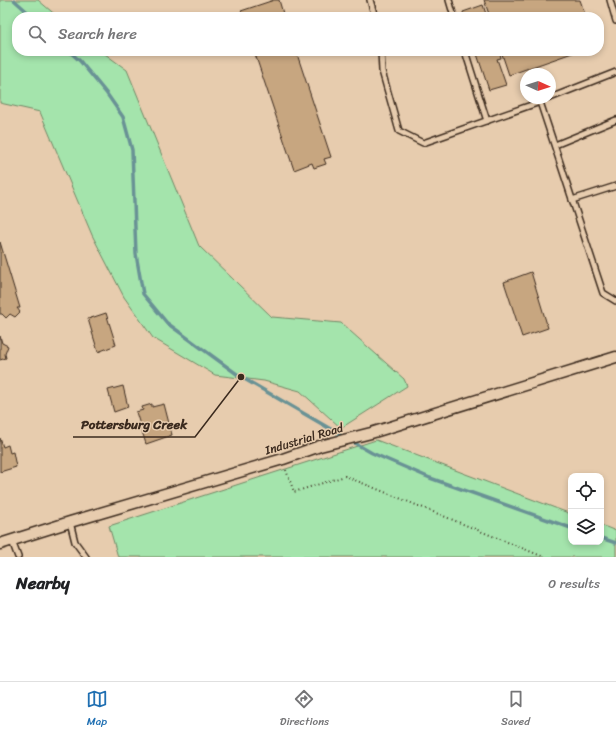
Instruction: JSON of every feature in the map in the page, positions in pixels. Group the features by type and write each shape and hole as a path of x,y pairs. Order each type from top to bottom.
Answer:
{"street":[{"name":"Industrial Road","path":"0,544 283,459 320,446 371,434 616,358"}],"lane":[{"path":"370,0 374,12"},
{"path":"449,0 453,12"},
{"path":"610,0 616,21"},
{"path":"381,56 382,71 399,131 423,143 534,104"},
{"path":"467,56 487,121"},
{"path":"556,96 616,72"},
{"path":"541,104 602,293 616,301"},
{"path":"555,145 616,120"},
{"path":"572,200 616,186"},
{"path":"70,522 75,542 86,557"},
{"path":"12,541 18,557"}],"path":[{"path":"283,459 294,492 345,476 544,557"}],"green space":[{"path":"0,0 38,0 52,12 12,12 12,56 108,56 127,70 199,246 272,317 341,323 404,379 407,386 341,428 300,391 264,381 215,375 153,338 124,297 92,235 40,112 0,103"},
{"path":"376,440 568,513 568,545 604,545 604,526 616,531 616,557 118,557 109,526"}],"building":[{"path":"274,0 279,0 283,12 241,12"},
{"path":"484,0 580,0 584,12 488,12"},
{"path":"483,5 485,12 463,12"},
{"path":"256,56 298,56 331,157 324,159 326,164 314,168 312,163 294,170"},
{"path":"478,56 500,56 501,58 497,59 506,85 489,90"},
{"path":"503,56 564,56 529,68 520,68 520,71 509,75"},
{"path":"0,242 20,308 17,308 20,312 15,317 10,314 6,318 0,314"},
{"path":"531,272 548,328 522,337 504,282"},
{"path":"106,313 116,345 98,352 88,319"},
{"path":"0,336 2,343 8,346 5,354 6,358 0,360"},
{"path":"123,386 128,407 114,412 108,390"},
{"path":"152,404 152,407 164,404 172,435 146,444 136,412 143,410 142,407"},
{"path":"0,438 3,447 8,445 10,453 13,452 16,467 0,472"}],"waterway":[{"path":"14,0 27,12"},
{"path":"74,56 107,94 123,117 132,150 136,254 143,294 167,323 241,377 346,438"},
{"path":"351,441 372,453 430,478 568,527"},
{"path":"604,539 616,543"}],"place":[{"name":"Pottersburg Creek","path":"241,377"}]}
